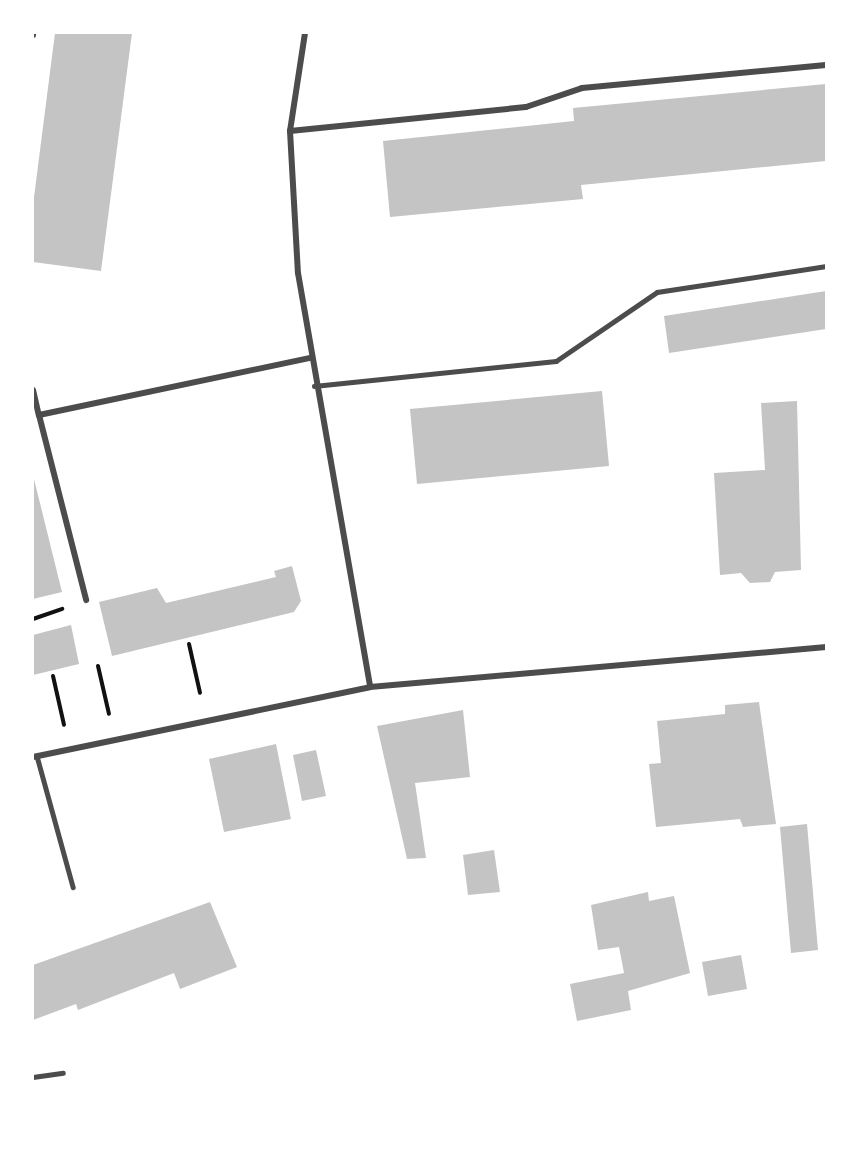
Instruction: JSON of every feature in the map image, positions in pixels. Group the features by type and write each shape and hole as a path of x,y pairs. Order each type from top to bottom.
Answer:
{"street":[{"path":"305,33 290,132 309,358 370,687"},
{"path":"290,132 526,107 582,88 826,65"},
{"path":"39,415 309,358"},
{"path":"33,390 86,600"},
{"path":"35,757 370,687 826,647"}],"lane":[{"path":"314,386 556,361 657,292 826,266"},
{"path":"35,757 73,887"},
{"path":"33,1077 63,1073"}],"path":[{"path":"189,644 200,693"},
{"path":"98,666 109,714"},
{"path":"53,676 64,725"}],"building":[{"path":"55,33 132,33 101,271 33,262 33,205"},
{"path":"826,84 826,161 581,185 583,199 390,217 383,141 574,121 573,108"},
{"path":"826,291 826,329 669,353 664,316"},
{"path":"602,391 609,466 417,484 410,409"},
{"path":"797,401 801,570 775,572 770,582 750,583 741,573 720,575 714,473 765,470 761,403"},
{"path":"33,475 62,592 33,599"},
{"path":"292,566 301,601 294,612 112,656 99,602 157,588 166,603 276,577 274,571"},
{"path":"71,625 79,664 33,675 33,635"},
{"path":"759,702 776,824 743,827 740,819 656,827 649,764 661,763 657,721 725,714 725,705"},
{"path":"463,710 470,777 415,783 426,858 407,859 377,726"},
{"path":"276,744 291,819 224,832 209,759"},
{"path":"316,750 326,796 302,801 293,755"},
{"path":"807,824 818,950 791,953 780,827"},
{"path":"494,850 500,892 468,895 463,855"},
{"path":"648,892 649,901 674,896 690,973 628,991 631,1010 577,1021 570,984 624,973 619,947 598,950 591,905"},
{"path":"210,902 237,967 180,989 174,973 78,1010 76,1004 33,1020 33,965"},
{"path":"741,955 747,989 708,996 702,962"}]}
